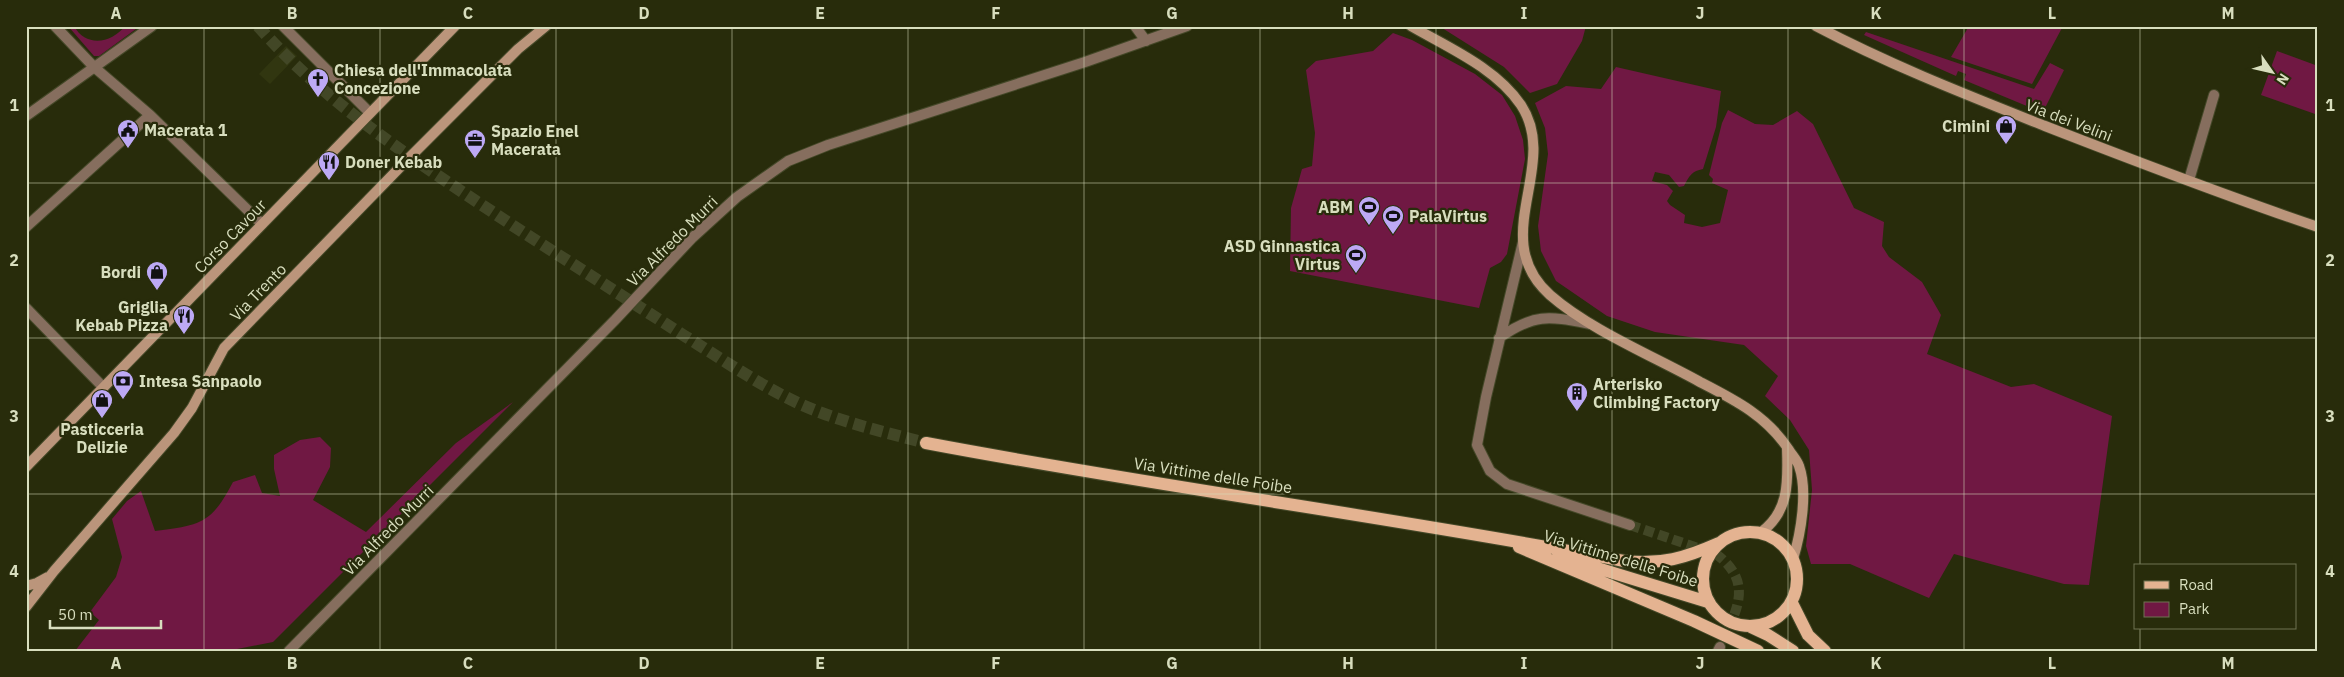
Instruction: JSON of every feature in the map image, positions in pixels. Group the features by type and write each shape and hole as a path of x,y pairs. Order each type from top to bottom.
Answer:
{"main road":[{"name":"Corso Cavour","path":"26,467 455,26"},
{"name":"Via Trento","path":"26,608 54,572 174,433 192,408 224,348 518,49 546,26"},
{"path":"1411,26 1468,58 1488,73 1513,96 1524,112 1532,131 1534,164 1523,211 1523,242 1527,260 1535,278 1549,294 1592,324 1724,394 1756,415 1776,431 1798,464 1803,482 1798,540 1793,559 1797,581 1792,603 1781,615 1767,624 1751,627"},
{"name":"Via dei Velini","path":"1816,26 1896,66 1955,92 2318,227"},
{"name":"Via Vittime delle Foibe","path":"926,443 1018,460 1496,537 1624,561 1645,563 1667,562 1689,556 1719,544"},
{"path":"1760,533 1769,526 1781,510 1786,494 1787,447"},
{"path":"1793,559 1779,542 1760,533 1745,532 1731,536 1719,544 1709,556 1704,570 1703,586 1708,602 1726,620 1738,625 1751,627 1793,651"},
{"path":"1496,537 1694,621 1758,651"},
{"name":"Via Vittime delle Foibe","path":"1496,537 1708,602"},
{"path":"26,586 44,580 54,572"},
{"path":"1792,603 1808,634 1825,651"}],"street":[{"path":"55,26 94,67 150,116 262,224"},
{"path":"26,116 152,26"},
{"path":"283,26 370,113"},
{"path":"1135,26 1146,40"},
{"name":"Via Alfredo Murri","path":"289,651 615,320 692,238 737,196 788,161 828,144 1186,26"},
{"path":"2189,180 2214,95"},
{"path":"26,226 150,116"},
{"path":"1523,242 1499,338 1478,445 1490,471 1507,484 1630,525"},
{"path":"26,308 103,387"},
{"path":"1499,338 1530,320 1549,317 1592,324"}],"shaded area":[{"path":"286,46 297,56 270,84 259,74"}],"green space":[{"path":"68,26 74,26 85,38 99,41 120,32 125,26 140,26 99,56 94,56"},
{"path":"1439,26 1586,26 1582,41 1557,84 1530,93 1504,67"},
{"path":"1969,26 2063,26 2032,84 1951,57"},
{"path":"1866,32 2034,89 2050,63 2064,70 2045,108 2034,109 1964,80 1966,74 1958,71 1956,76 1864,35"},
{"path":"1393,33 1412,40 1475,74 1502,95 1515,116 1523,140 1525,159 1507,254 1501,262 1490,268 1479,308 1290,271 1291,208 1302,169 1312,166 1315,133 1306,70 1316,61 1373,51"},
{"path":"2277,51 2318,66 2318,115 2261,95"},
{"path":"1616,67 1721,91 1716,127 1703,169 1691,174 1684,186 1679,187 1669,175 1655,172 1652,181 1667,185 1673,191 1667,201 1685,215 1684,223 1702,227 1720,223 1728,190 1712,183 1713,179 1709,175 1722,123 1728,110 1755,124 1773,125 1797,111 1813,124 1854,208 1884,222 1882,246 1889,257 1922,282 1941,315 1927,354 2011,387 2034,384 2112,416 2089,585 2064,584 1954,554 1929,598 1850,564 1811,564 1806,546 1812,490 1809,450 1790,420 1765,396 1778,376 1744,345 1655,332 1607,316 1556,281 1541,251 1538,226 1548,154 1545,128 1535,103 1566,86 1601,89"},
{"path":"513,402 273,642 227,651 75,651 99,620 90,612 116,577 122,557 112,519 127,501 141,491 155,531 194,524 203,520 218,507 233,482 255,475 262,493 280,496 274,469 274,455 300,440 320,437 331,448 330,467 313,500 366,532 456,443"}],"tunnel":[{"path":"258,26 316,84 380,135 515,227 683,335 770,389 800,404 862,426 926,443"},
{"path":"1630,525 1716,554 1735,574 1739,595 1737,606 1722,642"}],"place":[{"name":"Chiesa dell'Immacolata Concezione","path":"318,98"},
{"name":"Cimini","path":"2006,145"},
{"name":"Macerata 1","path":"128,149"},
{"name":"Spazio Enel Macerata","path":"475,159"},
{"name":"Doner Kebab","path":"329,181"},
{"name":"ABM","path":"1369,226"},
{"name":"PalaVirtus","path":"1393,235"},
{"name":"ASD Ginnastica Virtus","path":"1356,274"},
{"name":"Bordi","path":"157,291"},
{"name":"Griglia Kebab Pizza","path":"184,335"},
{"name":"Intesa Sanpaolo","path":"123,400"},
{"name":"Arterisko Climbing Factory","path":"1577,412"},
{"name":"Pasticceria Delizie","path":"102,419"}]}
